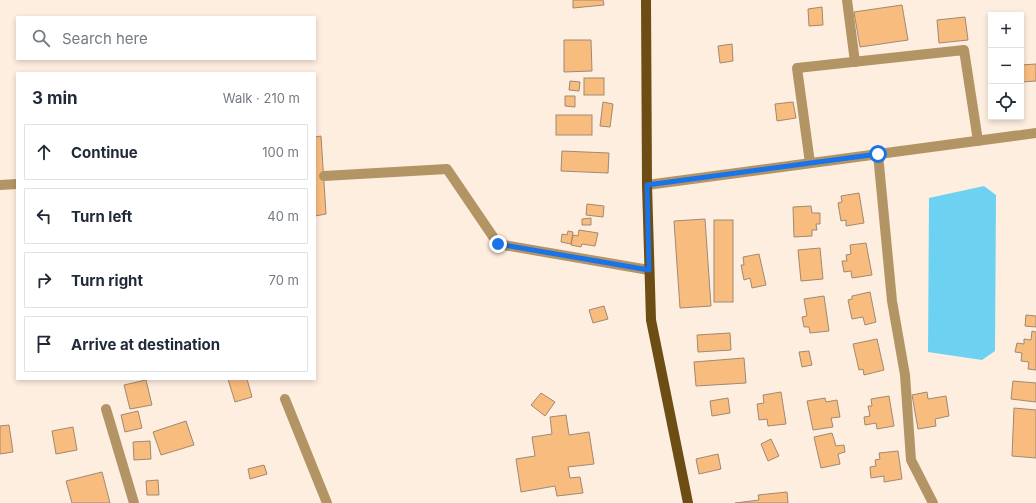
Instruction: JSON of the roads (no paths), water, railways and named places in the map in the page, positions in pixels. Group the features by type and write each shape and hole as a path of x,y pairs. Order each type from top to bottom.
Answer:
{"main road":[{"path":"646,0 647,185 650,320 688,503"}],"street":[{"path":"847,0 855,62"},
{"path":"810,163 797,68 964,50 978,141"},
{"path":"647,185 1036,133"},
{"path":"878,154 892,301 905,375 911,460 933,503"},
{"path":"324,176 447,169 498,244 649,270"},
{"path":"0,185 16,184"},
{"path":"285,399 328,503"},
{"path":"106,410 134,503"}],"water":[{"path":"984,186 996,195 995,351 982,360 928,352 929,198"}]}
